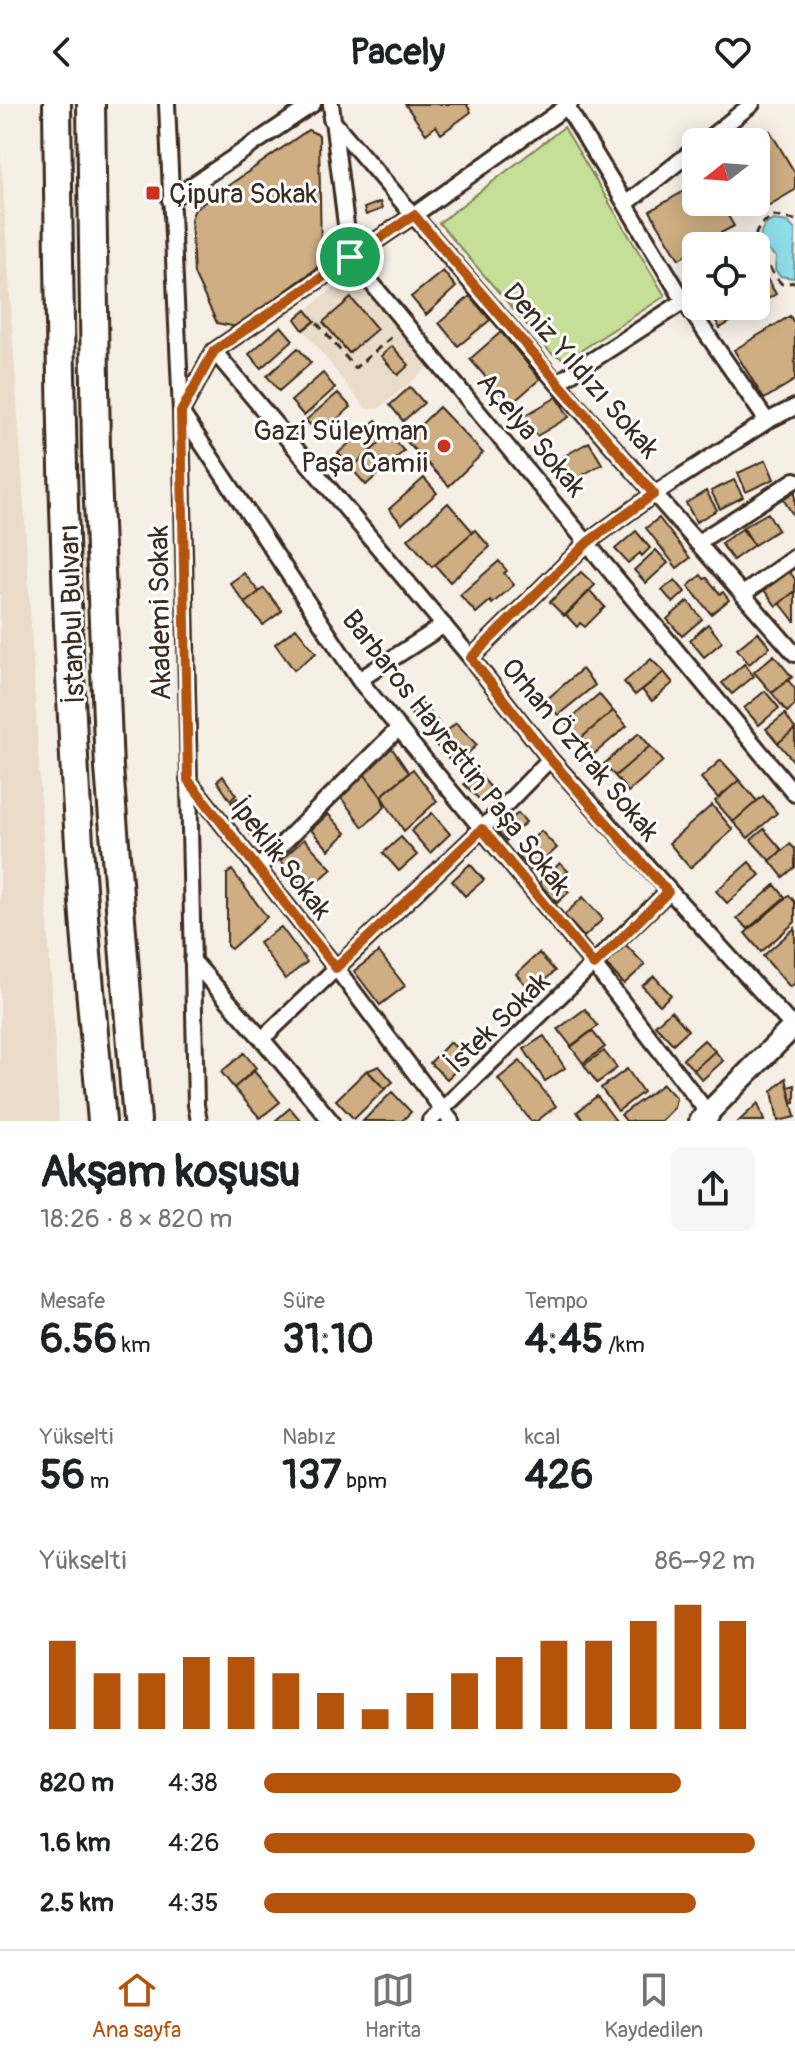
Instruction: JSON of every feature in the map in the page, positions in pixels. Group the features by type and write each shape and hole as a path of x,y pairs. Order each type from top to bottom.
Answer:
{"highway":[{"name":"İstanbul Bulvarı","path":"57,104 62,455 71,688 84,916 102,1121"},
{"name":"İstanbul Bulvarı","path":"91,104 96,451 109,768 137,1121"}],"main road":[{"path":"708,1118 794,1026"}],"street":[{"name":"Akademi Sokak","path":"167,104 181,412 192,960 199,1121"},
{"path":"170,200 313,104"},
{"path":"722,128 752,104"},
{"path":"181,412 214,351 569,105 682,298"},
{"path":"331,112 350,257"},
{"name":"Deniz Yıldızı Sokak","path":"331,112 557,383 697,543 792,645"},
{"path":"627,203 682,159"},
{"name":"Açelya Sokak","path":"350,257 795,794"},
{"path":"557,383 682,302"},
{"path":"697,320 767,421"},
{"name":"Orhan Öztrak Sokak","path":"214,351 444,625 550,759 668,892 794,1026"},
{"path":"471,658 588,542 654,494 767,421 795,407"},
{"name":"Barbaros Hayrettin Paşa Sokak","path":"181,412 359,680 594,965 708,1118"},
{"path":"697,543 795,480"},
{"path":"743,594 795,557"},
{"path":"359,680 444,625"},
{"path":"257,869 399,728"},
{"path":"262,1039 482,829 550,759"},
{"name":"İpeklik Sokak","path":"188,780 336,968 447,1116"},
{"name":"İstek Sokak","path":"430,1121 447,1116 668,892"},
{"path":"192,960 331,1121"}],"path":[{"path":"795,220 774,216 761,224 756,233 757,245 774,276 782,284 795,282"},
{"path":"317,323 355,368 393,336"}],"shaded area":[{"path":"0,146 25,521 59,1121 0,1121"},
{"path":"341,282 363,287 430,366 378,409 365,408 295,319"}],"green space":[{"path":"564,127 665,296 566,360 551,353 439,223"}],"water":[{"path":"774,220 788,222 795,230 794,278 780,276 775,270 776,257 770,252 770,232 761,232 766,224"}],"building":[{"path":"405,104 468,104 471,112 441,134 436,126 426,134"},
{"path":"308,130 319,135 321,256 317,268 237,327 217,323 194,274 191,219 195,209"},
{"path":"770,131 795,173 795,190 770,205"},
{"path":"682,192 682,216 728,216 734,226 723,232 682,232 682,257 679,259 650,211"},
{"path":"380,202 382,209 366,215 364,208"},
{"path":"443,271 456,287 426,315 411,297"},
{"path":"770,284 776,294 770,298"},
{"path":"470,296 490,320 458,346 439,323"},
{"path":"351,298 377,329 349,353 323,322"},
{"path":"306,310 315,321 303,330 295,319"},
{"path":"790,316 795,325 795,380 764,399 734,350"},
{"path":"715,320 733,320 720,328"},
{"path":"281,326 293,340 261,368 249,354"},
{"path":"501,332 540,379 510,405 470,359"},
{"path":"392,346 409,365 398,375 381,356"},
{"path":"298,348 311,363 279,391 267,376"},
{"path":"323,373 335,388 304,416 291,401"},
{"path":"410,387 424,403 403,421 390,405"},
{"path":"338,393 351,407 319,435 306,420"},
{"path":"557,397 569,417 537,436 524,416"},
{"name":"Gazi Süleyman Paşa Camii","path":"439,407 483,453 449,486 405,440"},
{"path":"376,420 389,435 351,468 338,453"},
{"path":"389,435 404,451 366,485 351,468"},
{"path":"589,442 602,464 565,485 552,463"},
{"path":"766,460 774,479 746,492 738,473"},
{"path":"424,478 437,493 402,524 389,509"},
{"path":"734,480 743,497 720,509 711,491"},
{"path":"706,491 717,510 696,522 686,503"},
{"path":"795,491 795,518 783,499"},
{"path":"448,503 473,532 432,567 408,539"},
{"path":"768,513 778,530 754,545 743,527"},
{"path":"659,518 690,558 677,568 646,528"},
{"path":"742,529 754,545 733,560 721,543"},
{"path":"475,530 490,547 450,582 435,565"},
{"path":"636,531 650,548 628,563 615,549"},
{"path":"656,550 668,563 646,583 634,570"},
{"path":"499,561 514,585 476,613 460,595"},
{"path":"789,571 795,579 795,591 776,606 764,590"},
{"path":"581,572 595,585 564,616 550,602"},
{"path":"244,573 259,592 245,603 230,583"},
{"path":"701,575 729,600 711,614 688,586"},
{"path":"675,580 685,592 673,603 662,590"},
{"path":"264,588 282,611 263,625 245,603"},
{"path":"590,591 605,607 585,627 580,623 577,627 566,615"},
{"path":"795,591 795,621 794,621 780,603"},
{"path":"688,601 702,619 682,636 667,619"},
{"path":"708,624 722,642 704,657 690,640"},
{"path":"296,628 316,653 294,670 275,644"},
{"path":"758,632 770,647 749,664 737,649"},
{"path":"774,655 792,677 772,693 754,672"},
{"path":"651,659 664,672 635,695 624,682"},
{"path":"744,664 754,676 732,694 722,683"},
{"path":"582,669 595,685 558,715 546,700"},
{"path":"664,672 673,683 652,701 642,690"},
{"path":"788,680 795,689 795,705 787,712 772,693"},
{"path":"765,691 779,708 759,725 744,708"},
{"path":"599,694 613,711 580,739 566,723"},
{"path":"421,703 439,723 428,733 410,713"},
{"path":"613,711 627,726 593,755 580,739"},
{"path":"785,714 795,729 778,743 766,729"},
{"path":"456,723 477,745 455,765 434,743"},
{"path":"795,729 795,763 778,743"},
{"path":"639,733 650,746 615,776 604,764"},
{"path":"389,744 409,773 381,796 362,771"},
{"path":"650,746 663,761 628,792 615,776"},
{"path":"721,760 739,780 718,798 701,778"},
{"path":"413,769 437,801 404,831 381,796"},
{"path":"362,771 381,796 385,807 363,827 339,795"},
{"path":"477,772 493,790 481,801 464,784"},
{"path":"223,776 236,795 230,800 217,781"},
{"path":"739,780 757,801 733,822 715,801"},
{"path":"763,796 777,813 748,838 733,822"},
{"path":"237,798 247,813 241,818 231,802"},
{"path":"712,805 733,830 690,868 669,843"},
{"path":"432,813 450,834 430,853 411,831"},
{"path":"518,813 526,822 506,841 498,832"},
{"path":"249,814 260,832 252,837 241,819"},
{"path":"328,814 346,833 329,850 311,830"},
{"path":"764,829 782,850 770,861 751,840"},
{"path":"541,831 557,848 532,871 516,854"},
{"path":"401,837 417,855 399,871 383,853"},
{"path":"304,839 332,869 307,891 280,861"},
{"path":"790,844 795,849 795,867 783,877 770,861"},
{"path":"749,862 760,875 727,903 716,891"},
{"path":"560,863 568,871 558,880 569,892 557,903 539,883"},
{"path":"470,864 484,880 465,896 452,881"},
{"path":"232,870 267,917 231,949 227,946 227,874"},
{"path":"775,885 785,897 748,929 737,918"},
{"path":"789,895 795,902 795,922 761,952 745,933"},
{"path":"583,897 603,919 584,937 564,915"},
{"path":"281,927 307,962 285,979 259,943"},
{"path":"795,928 795,983 790,987 763,956"},
{"path":"625,944 645,965 624,984 605,963"},
{"path":"379,952 405,986 380,1005 354,971"},
{"path":"539,953 555,971 532,992 516,974"},
{"path":"654,976 671,995 660,1005 642,986"},
{"path":"585,1009 598,1026 571,1046 558,1029"},
{"path":"671,1011 688,1030 673,1044 655,1025"},
{"path":"592,1031 605,1047 583,1063 571,1047"},
{"path":"544,1036 565,1068 545,1081 524,1049"},
{"path":"704,1040 715,1051 694,1070 683,1059"},
{"path":"450,1042 468,1059 447,1079 430,1063"},
{"path":"604,1051 617,1068 597,1083 584,1065"},
{"path":"715,1051 723,1061 702,1080 694,1070"},
{"path":"244,1053 256,1068 234,1088 221,1072"},
{"path":"520,1061 556,1106 537,1121 531,1121 498,1079"},
{"path":"379,1066 393,1082 385,1089 367,1071"},
{"path":"627,1069 643,1092 618,1111 601,1088"},
{"path":"367,1070 385,1089 354,1119 336,1100"},
{"path":"254,1071 280,1102 260,1118 234,1088"},
{"path":"786,1078 795,1117 778,1121 772,1091"},
{"path":"663,1084 676,1098 674,1108 661,1121 626,1121 621,1115"},
{"path":"795,1085 795,1103 793,1103 788,1087"},
{"path":"392,1092 411,1112 402,1121 363,1121"},
{"path":"597,1096 616,1121 584,1121 577,1112"},
{"path":"758,1103 764,1121 739,1121"},
{"path":"290,1108 301,1121 275,1121"}],"place":[{"name":"Çipura Sokak","path":"153,193"},
{"name":"Gazi Süleyman Paşa Camii","path":"444,446"}],"route":[{"path":"414,215 654,494 588,542 471,658 550,759 668,892 594,965 482,829 336,968 188,780 181,412 214,351 350,257 414,215"}]}
